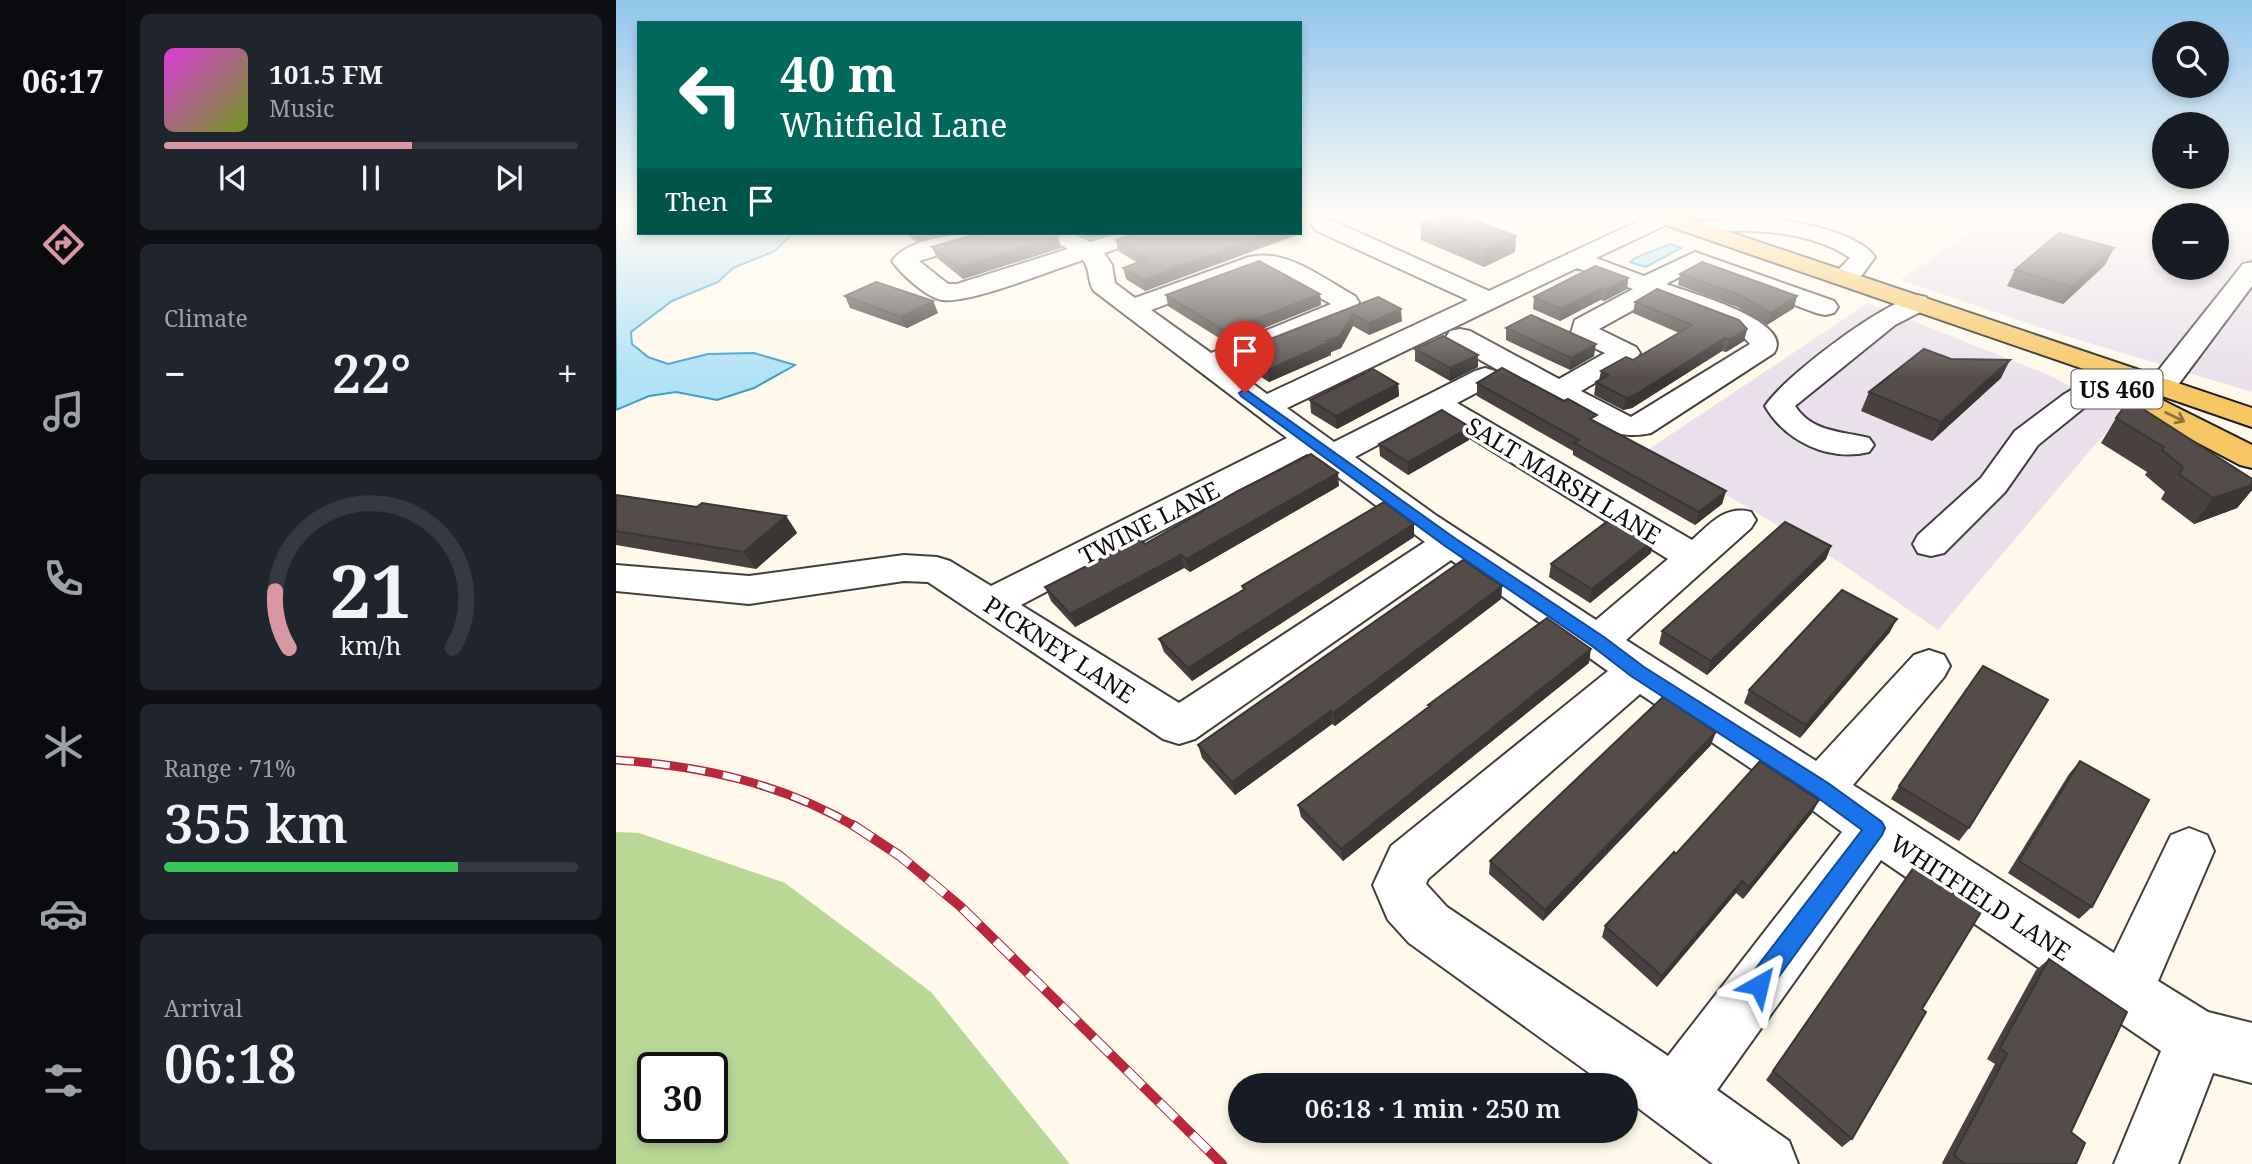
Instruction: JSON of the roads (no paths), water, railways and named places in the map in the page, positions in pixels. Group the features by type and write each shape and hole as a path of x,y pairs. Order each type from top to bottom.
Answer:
{"main road":[{"name":"US 460","path":"1826,271 2252,419"},
{"name":"US 460","path":"1980,325 2104,383 2252,458"},
{"path":"2252,419 2248,426 2248,437 2252,441"}],"street":[{"path":"917,271 942,292 959,292 1005,271"},
{"name":"WHITFIELD LANE","path":"1103,271 1103,286 1264,407 1451,542 1618,656 2196,1039 2252,1053"},
{"path":"1132,308 1232,271"},
{"path":"1208,365 1345,307 1346,302 1291,271"},
{"path":"1425,271 1486,299"},
{"path":"1264,407 1545,271"},
{"path":"1460,337 1614,422 1628,427 1640,426 1764,347 1764,339 1747,324 1609,271"},
{"path":"1558,391 1626,353 1585,333 1585,326 1675,271"},
{"path":"1728,271 1825,307"},
{"path":"2161,387 2250,271"},
{"path":"1858,445 1834,443 1808,434 1787,420 1780,406 1790,393 1886,319 1917,303"},
{"name":"TWINE LANE","path":"990,604 1320,448 1435,403 1485,377"},
{"path":"1931,544 1993,485 2026,438 2074,401 2104,383"},
{"name":"SALT MARSH LANE","path":"1435,403 1693,558"},
{"path":"1738,520 1693,558 1618,656 1409,863 1399,885 1407,902 1428,925 1675,1097 1766,1164"},
{"name":"PICKNEY LANE","path":"616,578 749,590 920,567 937,569 1179,726 1451,542"},
{"path":"1821,789 1929,666"},
{"path":"1675,1097 1875,828"},
{"path":"2125,991 2189,851"},
{"path":"2146,1164 2196,1039"}],"water":[{"path":"616,271 729,271 718,282 672,301 631,332 632,344 648,357 668,364 708,354 754,353 795,365 754,388 717,400 676,392 649,396 616,410"}],"railway":[{"path":"616,760 679,767 740,779 799,799 856,827"},
{"path":"853,825 900,856 960,906 1222,1164"}]}
